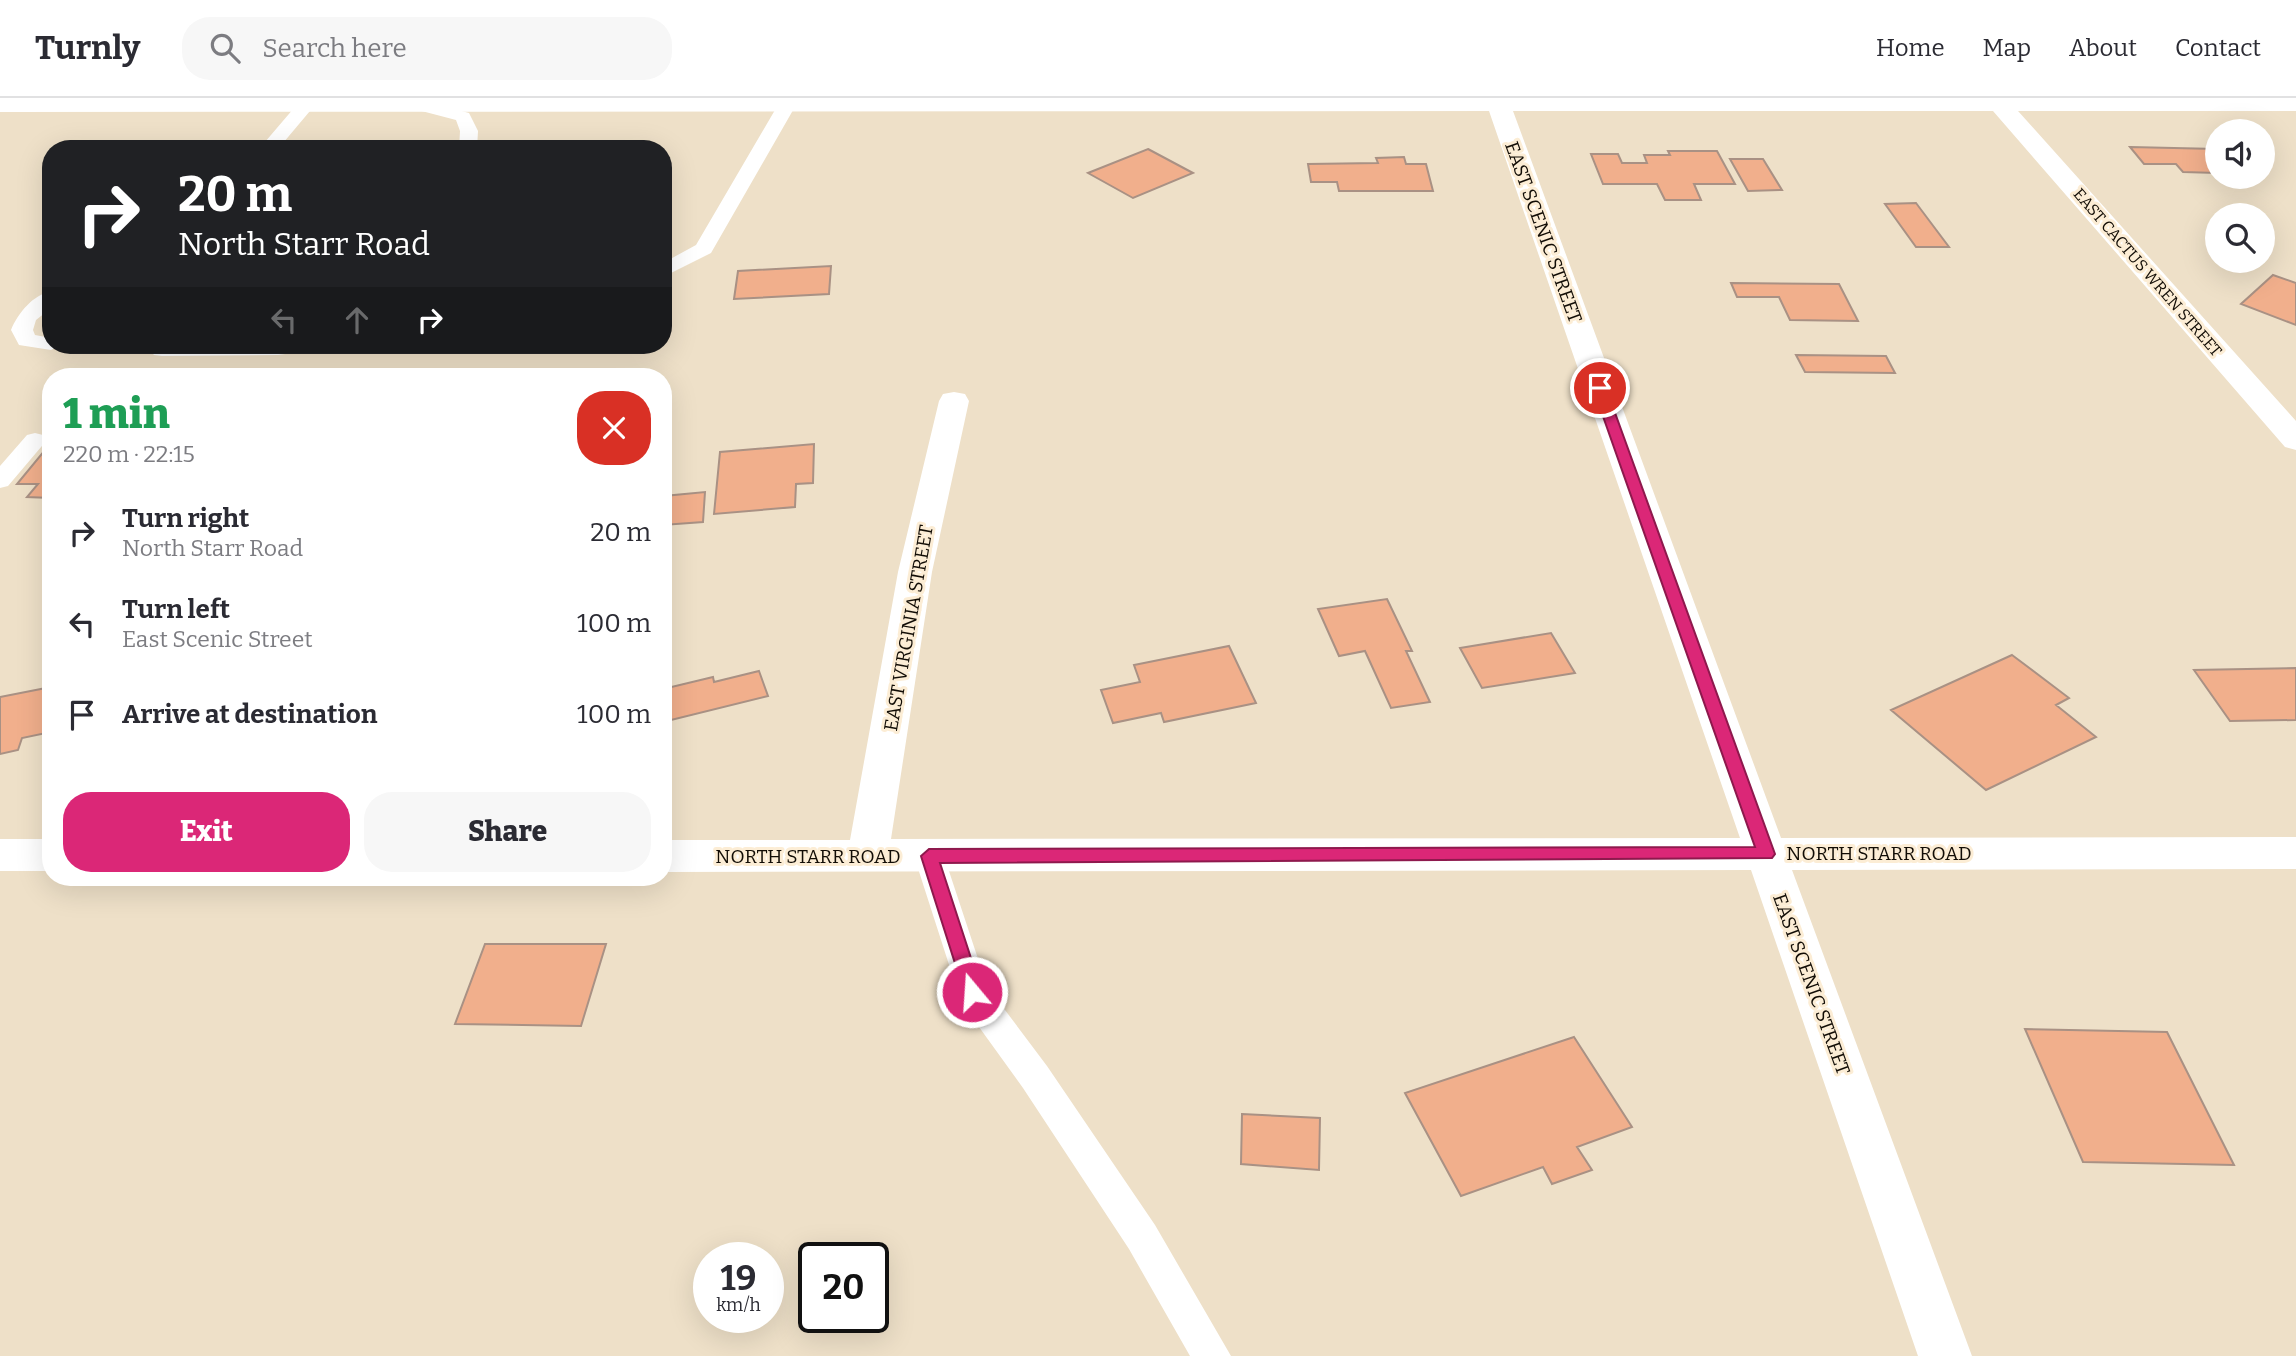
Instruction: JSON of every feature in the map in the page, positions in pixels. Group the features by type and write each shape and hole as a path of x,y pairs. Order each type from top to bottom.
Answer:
{"street":[{"path":"0,105 420,105 789,101 2296,104"},
{"name":"EAST SCENIC STREET","path":"1497,101 1945,1356"},
{"name":"EAST CACTUS WREN STREET","path":"1985,102 2296,439"},
{"name":"EAST VIRGINIA STREET","path":"869,856 915,572 954,401"},
{"name":"NORTH STARR ROAD","path":"672,856 2296,853"},
{"path":"0,855 42,856"}],"lane":[{"path":"672,266 704,249 789,101"},
{"path":"276,140 306,105"},
{"path":"420,105 463,117 469,131 468,140"},
{"path":"42,304 27,317 22,330 27,340 42,342"},
{"path":"0,481 35,440"},
{"path":"929,856 972,992 1035,1077 1142,1237 1212,1356"}],"building":[{"path":"2130,147 2205,149 2205,173 2183,172 2176,164 2144,164"},
{"path":"1148,149 1193,173 1133,198 1088,173"},
{"path":"1668,151 1717,151 1735,184 1694,184 1701,200 1665,200 1657,184 1603,184 1591,154 1618,154 1622,163 1647,163 1644,155 1670,155"},
{"path":"1404,157 1406,164 1426,164 1433,191 1339,191 1337,182 1311,182 1308,164 1378,163 1376,158"},
{"path":"1730,159 1763,159 1782,190 1748,191"},
{"path":"1916,203 1949,247 1916,247 1885,204"},
{"path":"831,266 829,294 734,299 738,271"},
{"path":"2273,275 2296,283 2296,325 2241,304"},
{"path":"1731,283 1839,284 1858,321 1790,320 1779,297 1737,297"},
{"path":"1796,355 1886,356 1895,373 1805,372"},
{"path":"814,444 813,483 796,484 795,507 714,514 720,452"},
{"path":"42,454 42,498 27,497 38,484 17,484"},
{"path":"705,492 703,522 672,524 672,495"},
{"path":"1387,599 1412,651 1406,651 1430,702 1391,708 1365,651 1339,656 1318,609"},
{"path":"1551,633 1575,673 1482,688 1460,648"},
{"path":"1229,646 1256,703 1164,722 1161,713 1113,723 1101,690 1140,682 1134,665"},
{"path":"2012,655 2069,698 2056,705 2096,737 1986,790 1891,710"},
{"path":"2296,668 2296,720 2230,721 2194,670"},
{"path":"759,671 768,696 672,720 672,687 713,677 714,682"},
{"path":"42,689 42,734 22,738 18,750 0,754 0,697"},
{"path":"485,944 606,944 581,1026 455,1024"},
{"path":"2025,1029 2167,1032 2234,1165 2083,1162"},
{"path":"1574,1037 1632,1127 1577,1147 1592,1170 1552,1184 1543,1167 1461,1196 1405,1093"},
{"path":"1242,1114 1320,1118 1319,1170 1241,1164"}],"route":[{"path":"972,992 929,856 1766,854 1600,388"}]}
